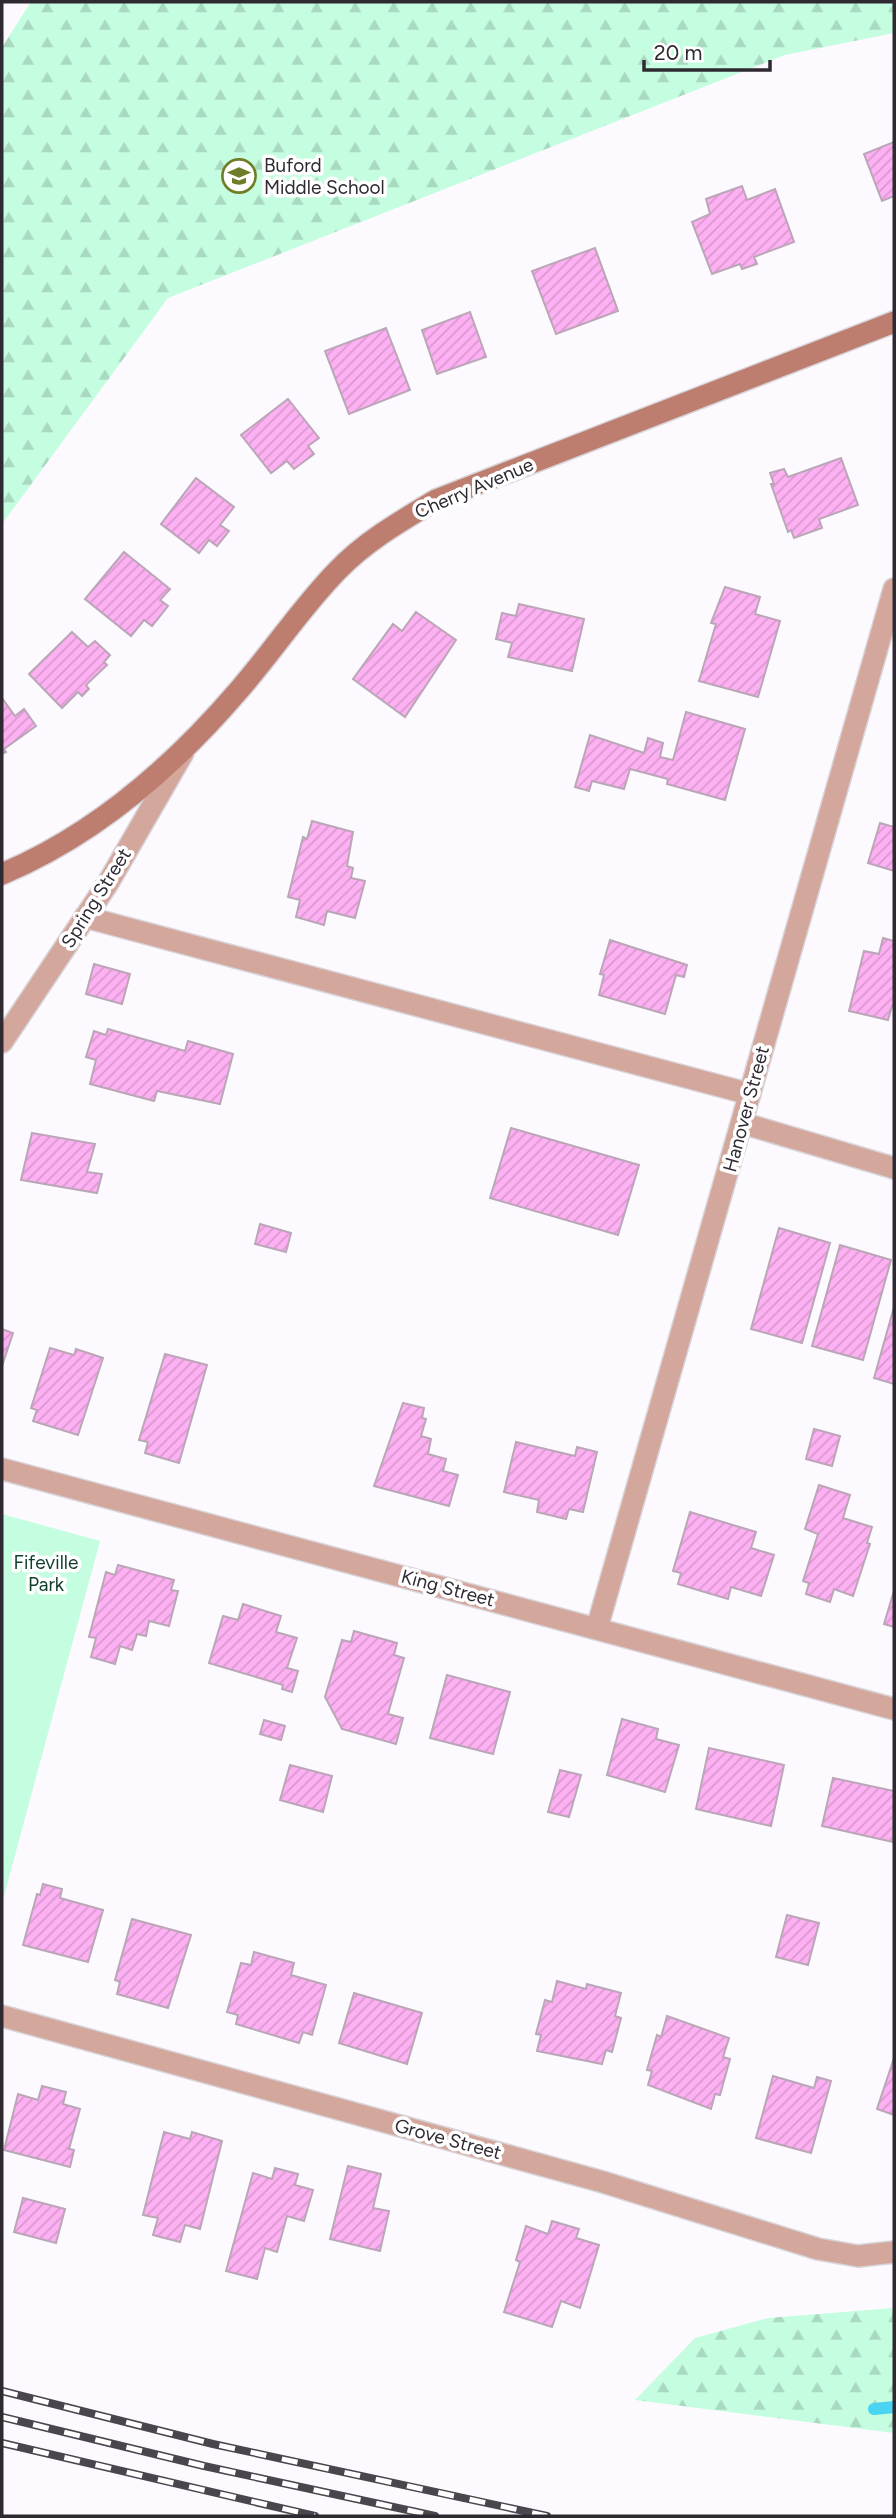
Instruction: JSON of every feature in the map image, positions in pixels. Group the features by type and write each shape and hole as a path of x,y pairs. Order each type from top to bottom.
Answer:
{"street":[{"name":"Cherry Avenue","path":"2,874 80,833 135,793 184,750 240,690 339,570 384,531 436,500 894,322"},
{"name":"Hanover Street","path":"597,1628 893,599"},
{"name":"Spring Street","path":"2,1042 108,883 184,750"},
{"path":"85,917 750,1094"},
{"path":"742,1123 894,1168"},
{"name":"King Street","path":"2,1469 894,1709"},
{"name":"Grove Street","path":"2,2016 604,2182 818,2249 858,2256 894,2252"}],"green space":[{"name":"Buford Middle School","path":"31,2 894,2 894,33 785,55 168,298 2,524 2,47"},
{"name":"Fifeville Park","path":"2,1514 100,1541 2,1903"},
{"path":"894,2308 894,2433 635,2400 695,2338 768,2318"}],"building":[{"path":"894,142 894,196 882,201 864,154"},
{"path":"742,186 747,200 775,189 794,242 754,257 757,264 742,269 740,264 712,274 692,222 710,214 706,199"},
{"path":"595,248 618,311 556,334 532,271"},
{"path":"470,312 486,357 437,374 422,330"},
{"path":"386,328 410,390 349,414 325,351"},
{"path":"288,399 319,438 308,446 314,454 294,469 287,461 271,473 241,435"},
{"path":"841,458 858,505 819,519 822,528 794,538 791,530 788,532 771,484 774,484 770,473 784,469 788,477"},
{"path":"196,478 234,507 220,525 229,531 217,546 209,540 199,553 161,524"},
{"path":"124,552 170,589 160,600 168,606 152,626 144,620 131,636 85,599"},
{"path":"725,587 760,597 755,614 780,621 758,697 699,681 716,624 711,623"},
{"path":"519,604 584,619 572,671 508,657 512,643 496,639 502,613 516,616"},
{"path":"416,612 456,640 405,717 353,679 393,624 402,631"},
{"path":"72,632 88,647 95,641 110,655 104,662 107,665 86,685 89,689 82,696 78,692 62,708 29,674"},
{"path":"2,698 15,716 24,709 36,726 4,749 6,752 2,754"},
{"path":"686,712 745,729 725,800 667,784 668,779 630,769 624,789 592,781 589,791 575,787 590,735 644,753 648,738 663,743 660,757 673,760"},
{"path":"312,821 353,832 347,866 353,868 351,878 365,881 355,918 327,911 324,925 296,917 300,900 288,897 303,837 307,839"},
{"path":"880,823 894,827 894,871 868,863"},
{"path":"883,938 894,941 894,1007 892,1006 888,1020 849,1011 864,951 879,954"},
{"path":"610,940 687,965 684,977 676,975 665,1014 599,995 604,975 600,974"},
{"path":"94,964 130,974 122,1004 86,994"},
{"path":"108,1029 185,1051 188,1041 233,1054 220,1104 157,1091 154,1101 90,1084 96,1060 86,1057 94,1031 106,1035"},
{"path":"511,1128 639,1165 618,1235 490,1198"},
{"path":"32,1133 95,1144 87,1172 102,1174 97,1193 21,1180"},
{"path":"260,1224 291,1233 286,1252 255,1244"},
{"path":"779,1228 830,1243 802,1343 751,1329"},
{"path":"840,1245 891,1260 863,1360 812,1346"},
{"path":"894,1307 894,1384 874,1378"},
{"path":"2,1329 13,1333 2,1366"},
{"path":"50,1348 74,1355 76,1349 103,1358 78,1435 33,1421 37,1410 31,1408"},
{"path":"165,1354 207,1365 179,1463 145,1453 148,1442 139,1440"},
{"path":"403,1403 424,1408 422,1418 426,1419 421,1436 431,1439 428,1454 446,1459 443,1471 458,1475 449,1506 374,1486"},
{"path":"814,1429 840,1436 832,1466 806,1459"},
{"path":"516,1442 575,1456 577,1447 597,1452 583,1512 569,1509 566,1519 537,1512 539,1500 504,1492"},
{"path":"819,1485 850,1495 843,1518 872,1527 867,1543 870,1544 853,1596 834,1589 830,1602 806,1594 809,1583 803,1581 818,1534 805,1529"},
{"path":"690,1512 756,1532 751,1548 774,1555 761,1596 731,1587 728,1599 678,1584 681,1573 673,1571"},
{"path":"118,1565 174,1580 171,1590 178,1591 169,1626 149,1621 146,1636 137,1634 132,1650 120,1646 115,1664 91,1657 96,1638 89,1637 106,1572 115,1575"},
{"path":"894,1595 894,1627 884,1624"},
{"path":"243,1604 281,1616 276,1632 297,1638 287,1668 298,1671 292,1692 282,1689 283,1685 209,1663 223,1616 238,1620"},
{"path":"354,1631 397,1643 394,1655 404,1658 388,1714 403,1718 396,1744 342,1729 325,1697 342,1640 351,1642"},
{"path":"447,1675 510,1692 493,1754 430,1738"},
{"path":"622,1719 658,1729 656,1739 679,1745 665,1792 607,1775"},
{"path":"264,1720 285,1726 281,1740 260,1734"},
{"path":"709,1748 784,1765 771,1826 696,1809"},
{"path":"290,1765 332,1776 323,1812 280,1800"},
{"path":"560,1770 581,1775 569,1817 548,1812"},
{"path":"833,1778 894,1791 893,1842 822,1826"},
{"path":"43,1884 62,1889 60,1898 103,1910 88,1962 23,1945 37,1894 40,1895"},
{"path":"787,1915 819,1923 808,1965 776,1957"},
{"path":"132,1919 191,1935 168,2008 117,1994 120,1982 115,1980"},
{"path":"254,1952 294,1963 291,1975 326,1985 312,2035 303,2032 299,2043 236,2024 238,2015 227,2012 241,1963 251,1965"},
{"path":"557,1981 586,1989 587,1984 621,1993 615,2016 621,2018 612,2052 606,2050 602,2064 537,2051 541,2035 536,2034 545,2000 552,2002"},
{"path":"354,1993 422,2013 407,2064 339,2043"},
{"path":"667,2016 729,2038 723,2057 730,2059 720,2095 715,2094 711,2109 648,2085 652,2071 647,2070 657,2035 661,2037"},
{"path":"894,2058 894,2115 877,2109"},
{"path":"773,2076 814,2088 817,2077 831,2081 811,2153 756,2138"},
{"path":"42,2086 66,2092 63,2104 80,2109 69,2149 74,2150 70,2167 4,2150 18,2094 38,2100"},
{"path":"164,2132 190,2139 192,2132 222,2141 200,2229 185,2225 180,2242 153,2235 158,2218 143,2215"},
{"path":"348,2166 381,2174 373,2208 389,2211 380,2251 330,2239"},
{"path":"275,2168 298,2174 295,2185 313,2190 304,2221 287,2216 277,2252 265,2248 257,2279 226,2271 253,2173 272,2179"},
{"path":"23,2198 65,2209 56,2243 14,2232"},
{"path":"552,2221 579,2229 576,2238 599,2245 580,2308 561,2301 552,2327 504,2312 520,2262 516,2260 526,2226 548,2234"}],"waterway":[{"path":"874,2409 894,2407"}],"railway":[{"path":"2,2391 213,2444 547,2516"},
{"path":"2,2417 204,2466 435,2516"},
{"path":"2,2443 315,2516"}],"place":[{"name":"Buford Middle School","path":"239,176"}]}
